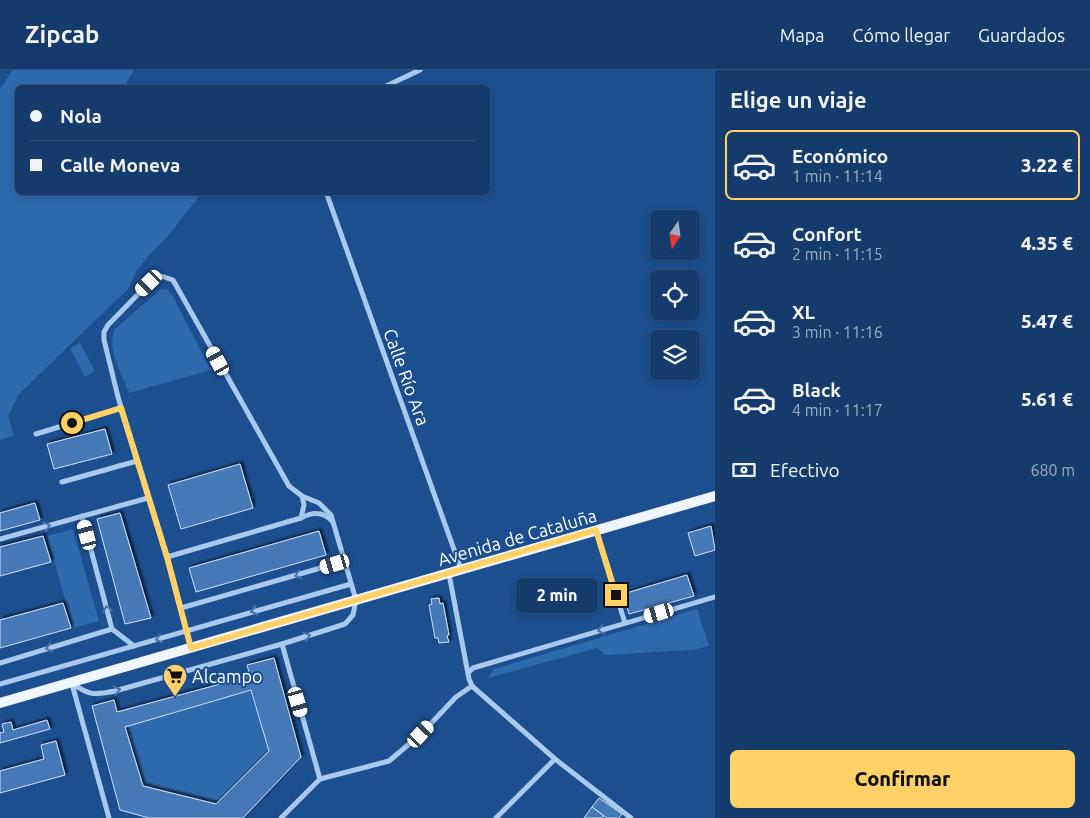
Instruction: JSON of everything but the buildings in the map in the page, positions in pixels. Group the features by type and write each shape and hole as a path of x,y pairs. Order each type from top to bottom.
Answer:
{"main road":[{"name":"Avenida de Cataluña","path":"0,703 715,496"}],"street":[{"path":"388,85 420,70"},
{"name":"Calle Río Ara","path":"327,195 462,570"},
{"path":"72,683 86,693 100,694 282,644 345,624 353,615 356,600 330,512 302,496 286,481 173,280 161,276 149,283 113,319 106,328 104,345 121,408 167,557 191,648"},
{"path":"36,434 121,408"},
{"path":"62,482 137,461"},
{"path":"301,518 304,506 302,496"},
{"path":"0,539 148,498"},
{"path":"308,499 310,513"},
{"path":"167,557 301,518 310,513 322,514 334,523"},
{"path":"82,516 112,630 134,646"},
{"path":"596,530 625,623"},
{"path":"181,608 345,562"},
{"path":"449,574 470,667 468,673 472,686 555,758 630,818"},
{"path":"0,684 352,584"},
{"path":"470,667 715,597"},
{"path":"0,663 112,630"},
{"path":"282,644 320,779"},
{"path":"72,683 109,818"},
{"path":"281,818 320,779 389,761 421,734 456,697 472,686"},
{"path":"496,818 555,758"}],"shaded area":[{"path":"13,70 134,70 125,85 15,85 15,195 200,195 167,237 149,255 136,272 128,289 19,394 8,416 14,436 0,440 0,89"},
{"path":"161,289 168,290 172,295 211,370 129,393 119,370 112,345 115,329"},
{"path":"80,343 95,371 85,377 70,348"},
{"path":"73,529 99,621 73,628 47,536"},
{"path":"697,609 709,646 692,650 606,655 597,648 488,678 494,669"},
{"path":"251,690 269,751 216,804 143,786 125,727"}],"place":[{"name":"Alcampo","path":"175,697"}],"route":[{"path":"72,423 121,408 167,557 191,648 596,530 616,595"}]}
